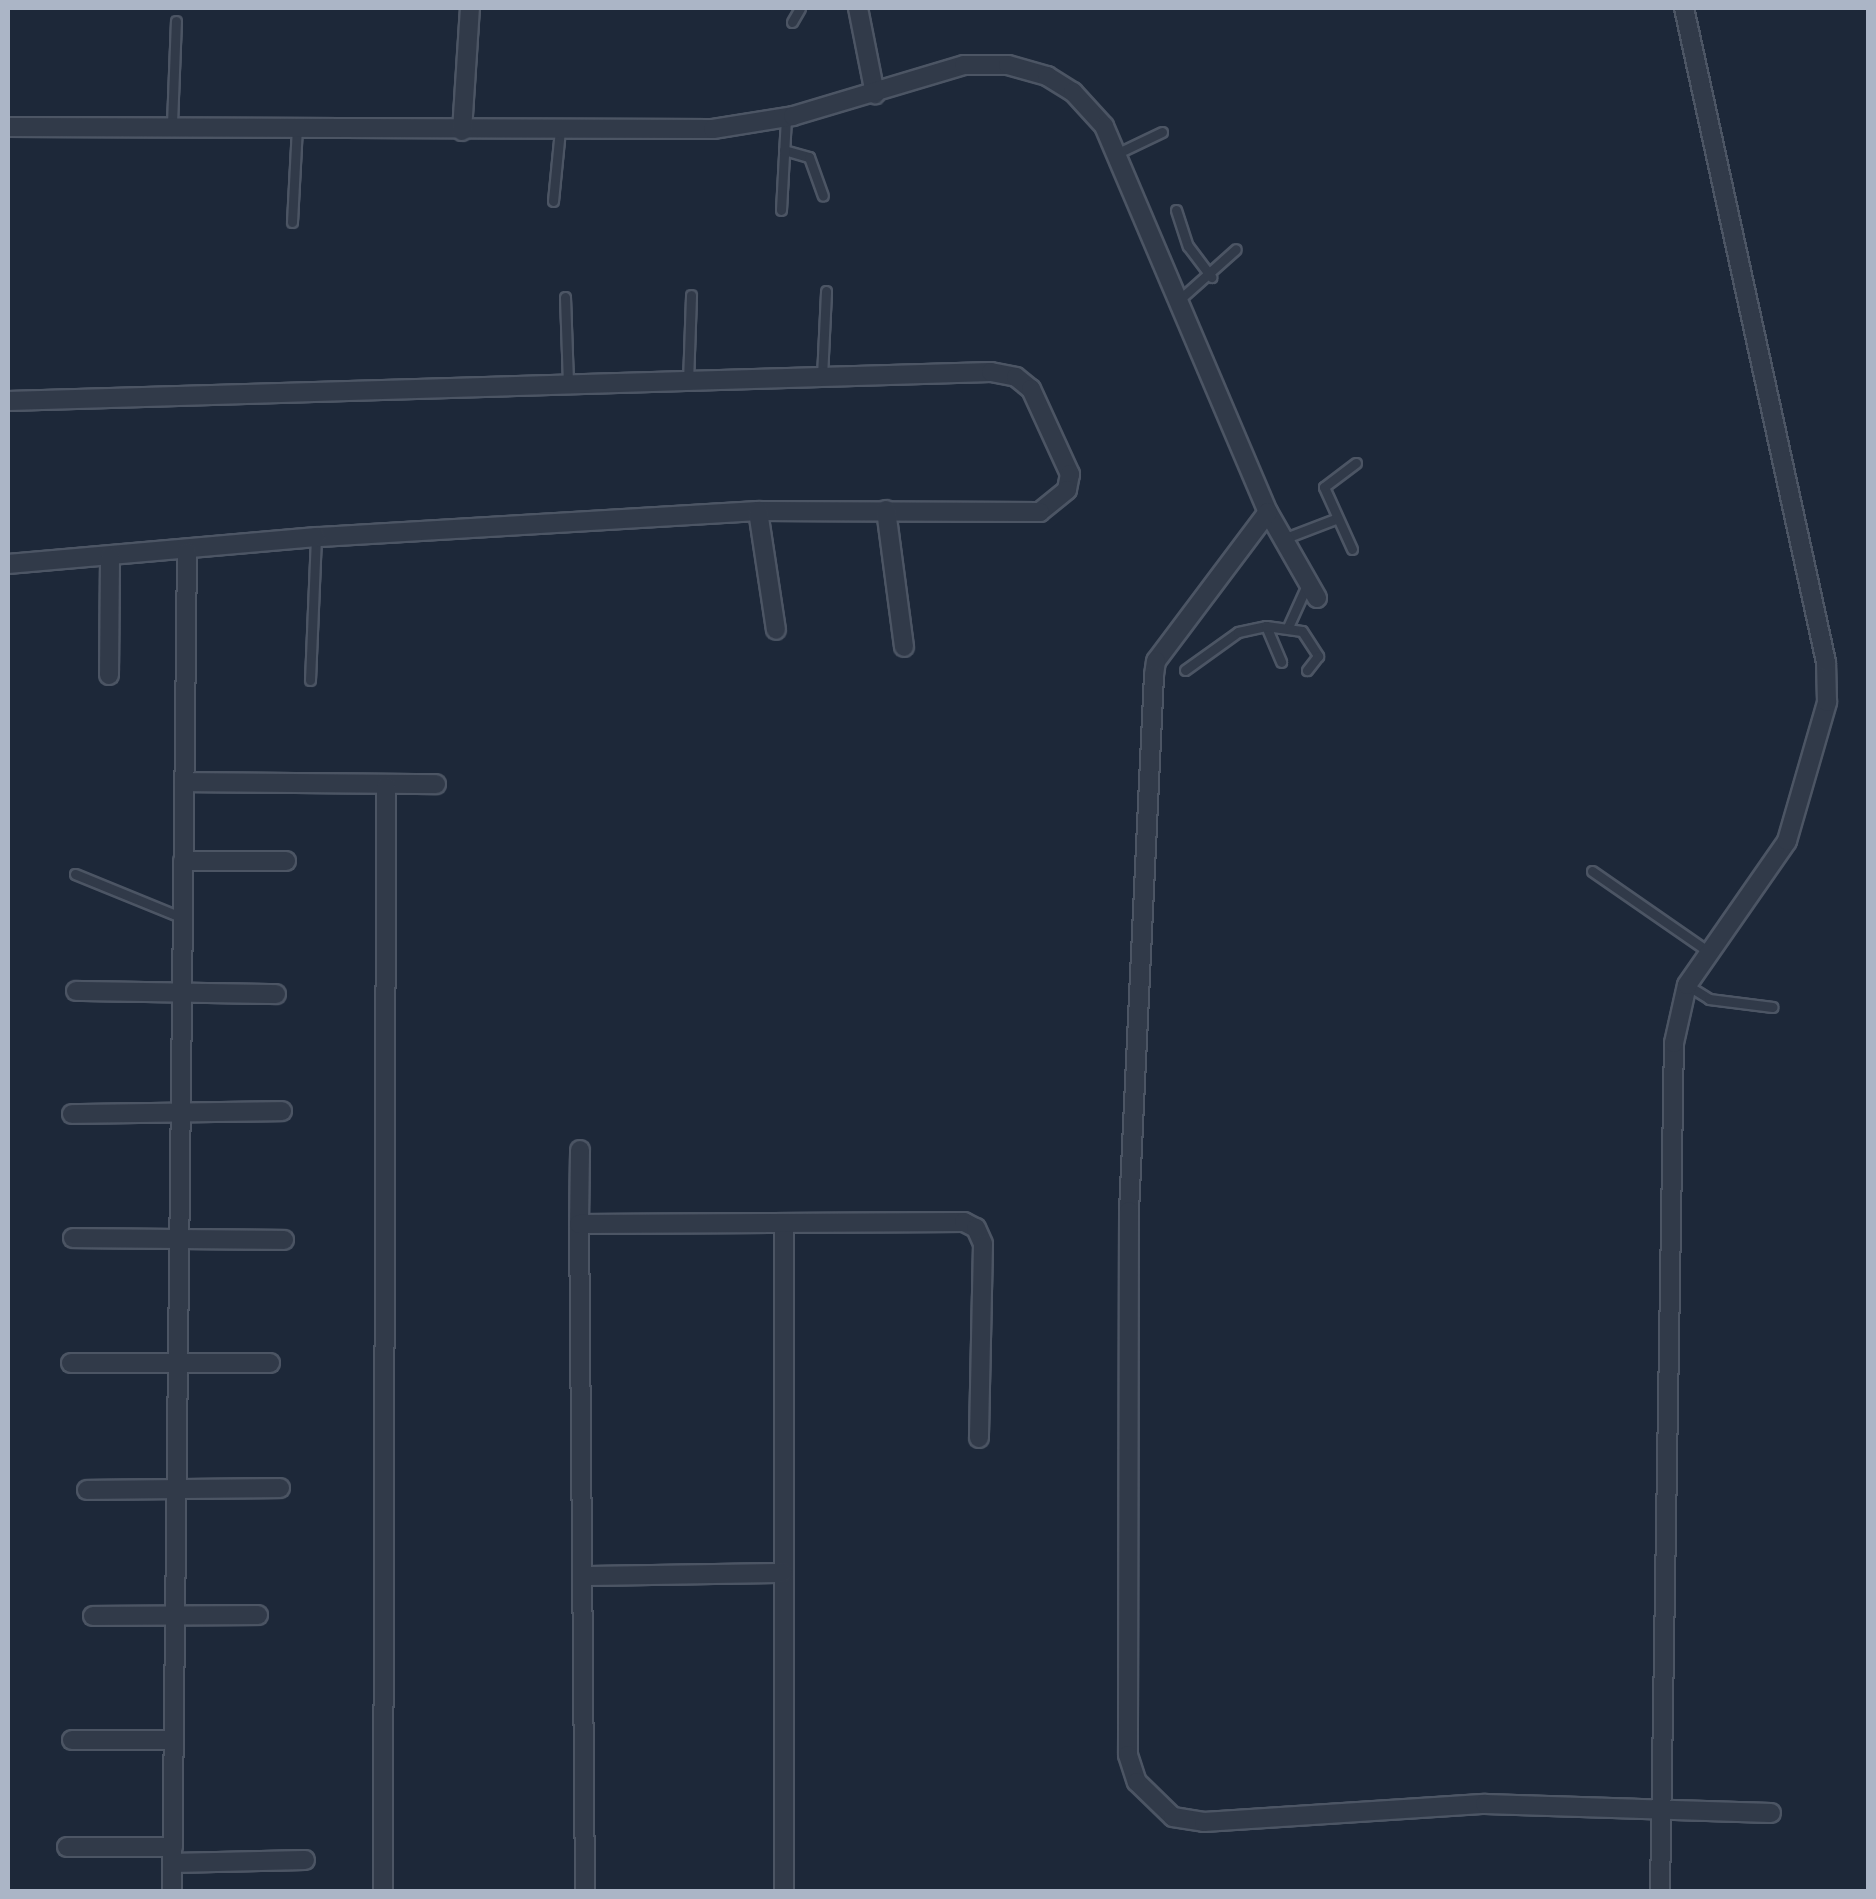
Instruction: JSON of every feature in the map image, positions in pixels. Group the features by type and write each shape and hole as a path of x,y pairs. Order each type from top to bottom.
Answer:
{"street":[{"path":"462,131 470,8"},
{"path":"858,8 875,94"},
{"path":"1660,1892 1656,1808 1674,1043 1688,985 1787,841 1822,732 1826,662 1684,8"},
{"path":"8,128 172,124 462,131 714,129 786,117 964,65 1008,65 1073,92 1104,126 1268,512 1313,590"},
{"path":"8,401 568,389 822,377 1016,377 1031,389 1070,474 1067,490 1040,512 758,512 316,538 187,552 8,564"},
{"path":"886,510 904,646"},
{"path":"758,512 776,630"},
{"path":"1268,512 1156,661 1154,675 1128,1211 1128,1756 1154,1804 1173,1817 1204,1822 1485,1804 1771,1814"},
{"path":"172,1892 187,552"},
{"path":"109,675 110,557"},
{"path":"184,782 436,784"},
{"path":"383,1892 386,786"},
{"path":"183,861 286,861"},
{"path":"76,992 276,994"},
{"path":"72,1114 282,1110"},
{"path":"580,1150 584,1892"},
{"path":"579,1224 964,1222 976,1228 983,1244 980,1438"},
{"path":"784,1223 784,1892"},
{"path":"73,1238 284,1240"},
{"path":"71,1364 270,1363"},
{"path":"87,1490 280,1488"},
{"path":"583,1576 783,1573"},
{"path":"93,1616 258,1615"},
{"path":"72,1740 174,1740"},
{"path":"67,1847 305,1860"}],"lane":[{"path":"792,22 800,8"},
{"path":"172,124 176,22"},
{"path":"781,210 786,117"},
{"path":"292,222 296,127"},
{"path":"553,201 560,130"},
{"path":"1116,154 1162,132"},
{"path":"784,150 814,163 823,196"},
{"path":"1176,210 1188,246 1212,277"},
{"path":"1178,300 1212,277 1236,249"},
{"path":"822,377 826,292"},
{"path":"688,385 691,296"},
{"path":"566,297 568,389"},
{"path":"1352,548 1324,487 1356,463"},
{"path":"1283,539 1336,518"},
{"path":"310,680 316,538"},
{"path":"1288,626 1313,590"},
{"path":"1266,626 1281,662"},
{"path":"1185,670 1238,632 1288,626 1302,631 1318,656 1308,670"},
{"path":"1592,871 1710,952"},
{"path":"74,874 183,918"},
{"path":"1688,985 1710,999 1773,1007"}]}
